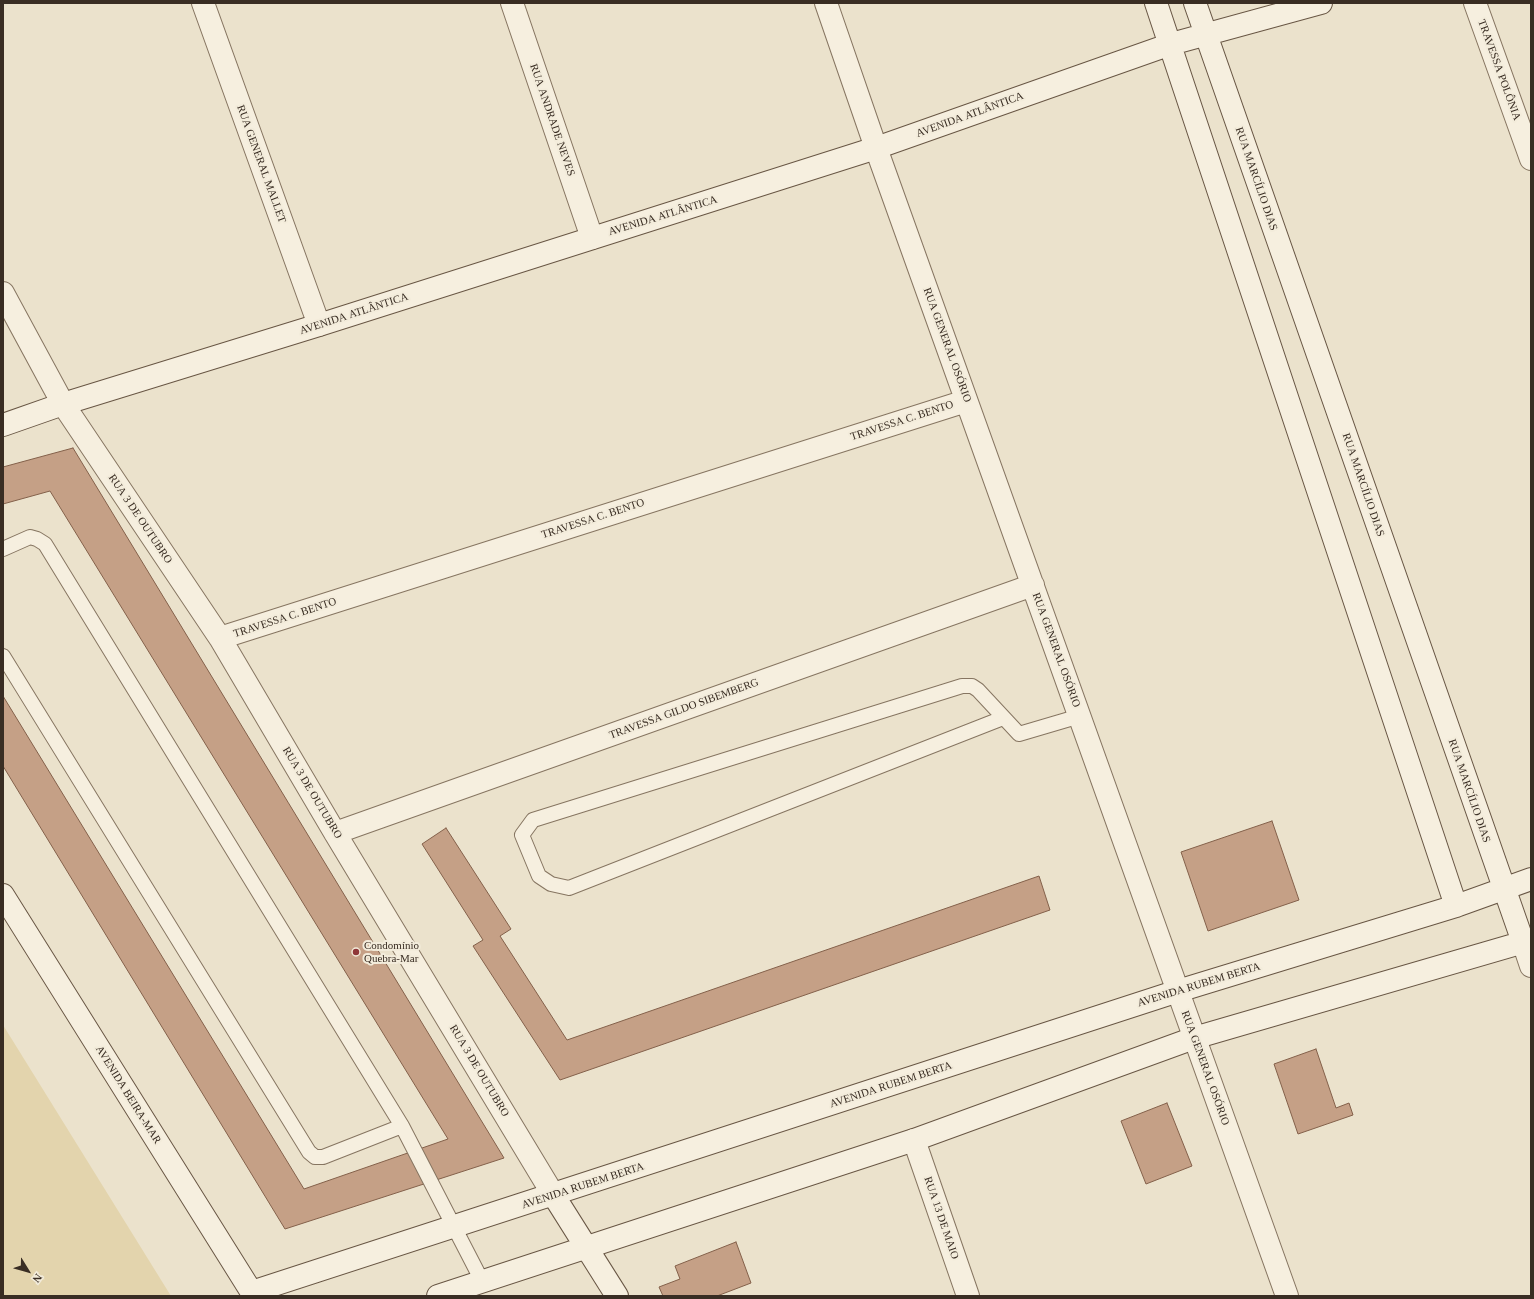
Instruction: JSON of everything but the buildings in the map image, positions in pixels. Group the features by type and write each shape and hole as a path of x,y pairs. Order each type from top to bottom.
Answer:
{"street":[{"name":"RUA GENERAL MALLET","path":"203,3 319,325"},
{"name":"RUA ANDRADE NEVES","path":"512,3 592,238"},
{"name":"RUA GENERAL OSÓRIO","path":"826,3 966,401 1287,1296"},
{"path":"1156,3 1171,44 1456,906"},
{"name":"RUA MARCÍLIO DIAS","path":"1195,3 1503,888 1527,941 1531,966"},
{"name":"AVENIDA ATLÂNTICA","path":"3,425 63,404 319,325 876,148 1171,44 1321,3"},
{"name":"TRAVESSA POLÔNIA","path":"1475,3 1531,159"},
{"name":"RUA 3 DE OUTUBRO","path":"3,293 63,404 220,638 335,833 554,1196 617,1296"},
{"name":"TRAVESSA C. BENTO","path":"220,638 966,401"},
{"name":"TRAVESSA GILDO SIBEMBERG","path":"335,833 1033,585"},
{"name":"AVENIDA RUBEM BERTA","path":"253,1294 1178,992 1456,906 1531,879"},
{"name":"AVENIDA BEIRA-MAR","path":"3,895 253,1294"},
{"path":"438,1296 586,1246 914,1140 1194,1038 1527,941"},
{"name":"RUA 13 DE MAIO","path":"914,1140 968,1296"}],"lane":[{"path":"3,549 30,537 45,544 402,1126 482,1281"},
{"path":"3,656 309,1152 315,1156 323,1157 402,1126"},
{"path":"1002,718 569,888 551,884 539,876 522,835 533,820 962,686 972,686 978,690 1018,734 1080,716"}],"sand":[{"path":"3,1025 171,1296 3,1296"}],"place":[{"name":"Condomínio Quebra-Mar","path":"356,952"}]}
